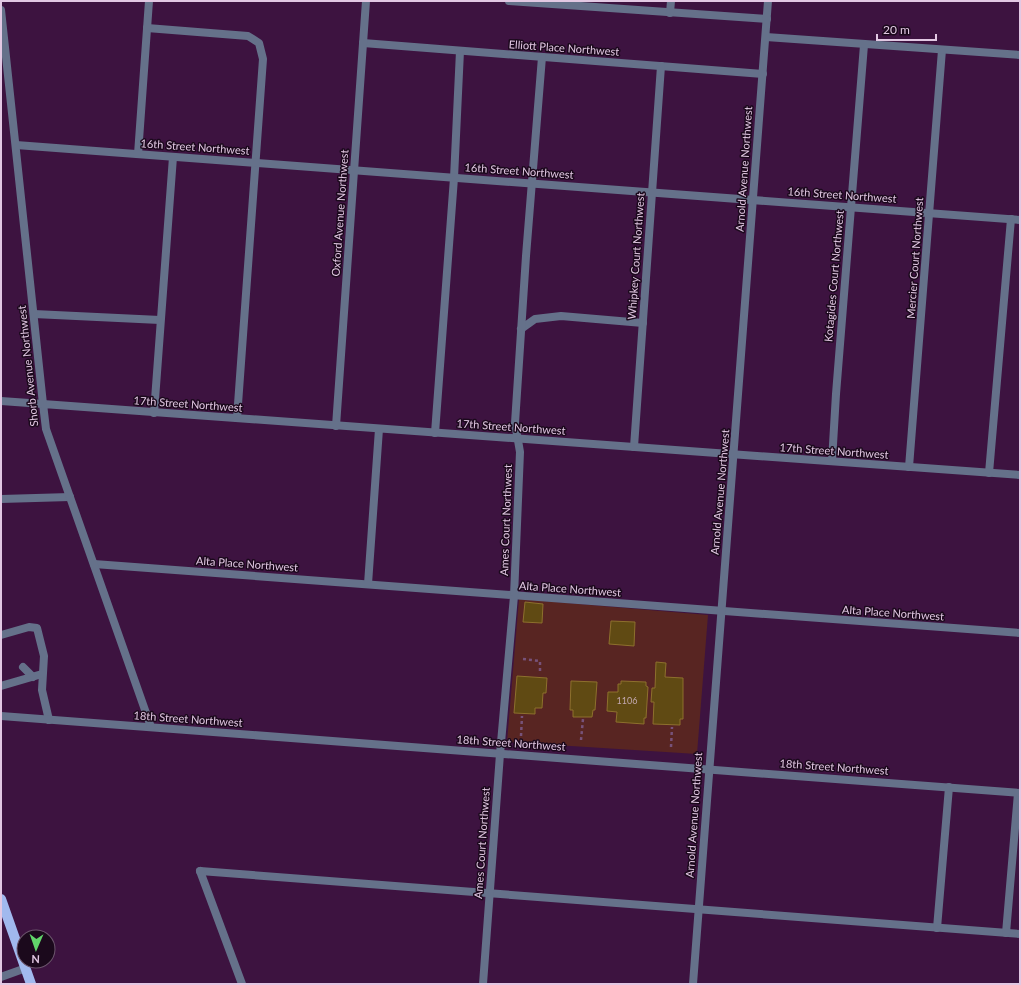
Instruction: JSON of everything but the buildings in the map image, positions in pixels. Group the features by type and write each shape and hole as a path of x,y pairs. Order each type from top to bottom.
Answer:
{"main road":[{"path":"1,899 16,940"},
{"path":"26,969 31,984"}],"street":[{"path":"138,154 149,1"},
{"name":"Oxford Avenue Northwest","path":"336,426 366,1"},
{"path":"509,1 599,4 670,13 767,19"},
{"path":"670,13 671,1"},
{"name":"Arnold Avenue Northwest","path":"693,984 708,769 734,454 768,1"},
{"name":"Shorb Avenue Northwest","path":"1,10 4,59 16,145 46,429 151,727"},
{"path":"147,28 248,36 259,43 263,59 237,418"},
{"path":"766,37 1020,55"},
{"name":"Elliott Place Northwest","path":"363,43 763,74"},
{"name":"Kotagides Court Northwest","path":"832,461 864,45"},
{"name":"Mercier Court Northwest","path":"909,467 942,50"},
{"path":"435,433 454,178 460,51"},
{"name":"Ames Court Northwest","path":"483,984 500,754 514,596 520,452 515,423 542,57"},
{"name":"Whipkey Court Northwest","path":"634,447 661,66"},
{"name":"16th Street Northwest","path":"16,145 1016,219"},
{"path":"154,413 173,157"},
{"path":"989,473 1016,219"},
{"path":"34,314 160,320"},
{"path":"521,329 535,319 561,316 643,323"},
{"name":"17th Street Northwest","path":"1,401 1020,475"},
{"path":"368,584 378,429"},
{"path":"1,499 70,497"},
{"name":"Alta Place Northwest","path":"94,564 1020,634"},
{"path":"1,635 29,627 37,628 44,656 42,690 49,720"},
{"path":"23,667 33,677"},
{"path":"3,683 42,674"},
{"name":"18th Street Northwest","path":"1,716 1019,793"},
{"path":"937,928 948,787"},
{"path":"1006,933 1019,793"},
{"path":"242,984 200,871 1020,934"},
{"path":"1,977 23,969"}],"path":[{"path":"523,658 540,661 540,674"},
{"path":"521,736 522,716"},
{"path":"581,740 583,720"},
{"path":"671,747 672,727"}],"shaded area":[{"path":"519,599 708,615 697,754 507,742"}]}
